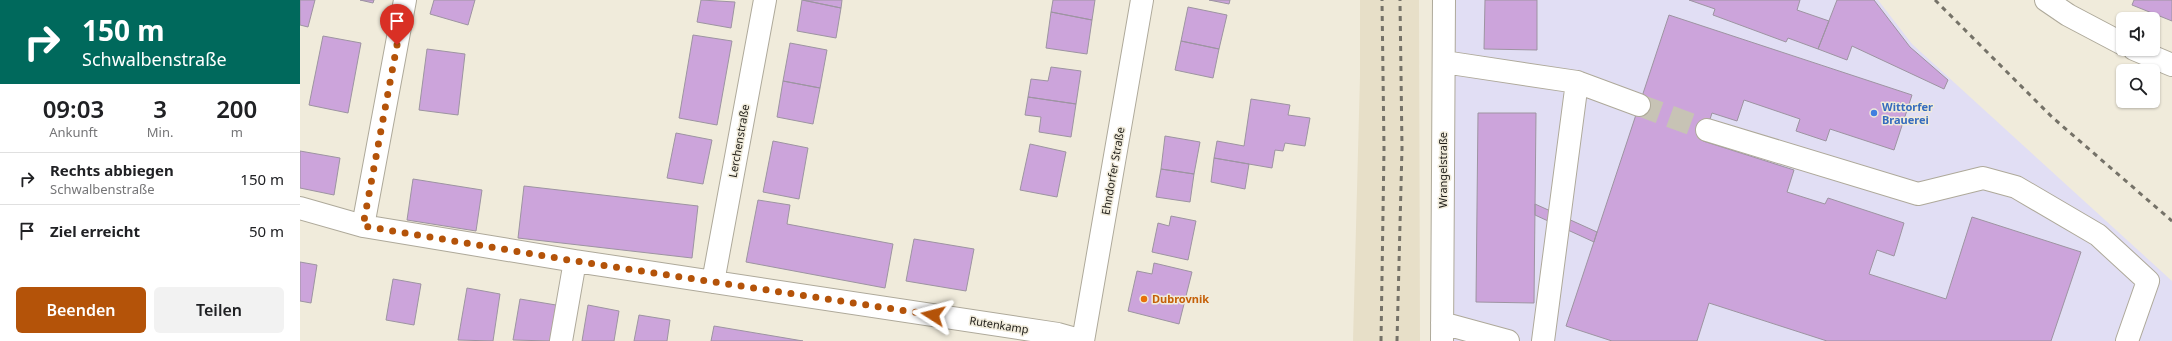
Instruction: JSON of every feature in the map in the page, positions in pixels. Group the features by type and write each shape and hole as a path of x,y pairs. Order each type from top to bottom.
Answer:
{"street":[{"path":"363,226 405,0"},
{"name":"Lerchenstraße","path":"713,282 765,0"},
{"name":"Ehndorfer Straße","path":"1083,341 1142,0"},
{"name":"Wrangelstraße","path":"1442,332 1444,0"},
{"path":"2046,0 2068,15 2116,40"},
{"path":"2151,56 2172,65"},
{"path":"1444,62 1577,82 1639,105"},
{"path":"1543,341 1577,82"},
{"path":"1707,130 1918,194 1983,178 2016,187 2098,235 2148,281 2127,341"},
{"name":"Rutenkamp","path":"300,208 363,226 575,261 1058,334 1083,341"},
{"path":"561,341 575,261"},
{"path":"1442,332 1508,341"}],"shaded area":[{"path":"1360,0 1419,0 1420,341 1353,341 1360,76"},
{"path":"1444,0 1878,0 1912,44 2172,281 2172,341 1442,341"}],"building":[{"path":"300,0 315,0 308,27 300,25"},
{"path":"360,0 374,0 373,3"},
{"path":"434,0 475,0 468,25 430,14"},
{"path":"701,0 735,2 731,28 697,22"},
{"path":"802,0 841,8 836,38 797,31"},
{"path":"803,0 842,0 841,8"},
{"path":"1053,0 1095,0 1092,20 1051,12"},
{"path":"1209,0 1230,0 1229,4"},
{"path":"1485,0 1537,0 1537,50 1484,49"},
{"path":"1689,0 1800,0 1797,10 1829,21 1818,49 1788,38 1786,42 1713,15 1715,9"},
{"path":"1837,0 1874,0 1910,47 1948,80 1944,89 1852,46 1847,60 1818,49"},
{"path":"2134,0 2172,0 2172,21 2160,16 2160,12 2150,12 2132,5"},
{"path":"1188,7 1227,15 1219,49 1181,41"},
{"path":"1051,12 1092,20 1087,54 1046,48"},
{"path":"1669,15 1912,95 1894,150 1830,129 1826,141 1796,131 1800,119 1744,100 1737,121 1712,113 1703,141 1794,170 1787,192 1825,204 1828,198 1904,223 1894,256 1877,250 1869,274 1946,299 1972,217 2081,252 2051,341 1827,341 1709,303 1697,341 1612,341 1566,326"},
{"path":"693,35 732,41 717,125 679,118"},
{"path":"323,36 361,43 348,113 309,105"},
{"path":"1181,41 1219,49 1213,78 1175,70"},
{"path":"790,43 827,50 820,88 783,81"},
{"path":"427,49 465,54 458,115 419,110"},
{"path":"1051,67 1081,71 1076,104 1028,97 1031,79 1048,81"},
{"path":"783,81 820,88 813,124 777,117"},
{"path":"1028,97 1076,104 1071,137 1039,132 1041,117 1025,115"},
{"path":"1251,99 1290,105 1288,115 1310,118 1305,146 1285,143 1283,151 1275,150 1272,168 1214,158 1217,141 1244,146"},
{"path":"1478,113 1536,113 1534,303 1476,302"},
{"path":"676,133 712,140 703,184 667,178"},
{"path":"1165,136 1200,142 1194,174 1161,169"},
{"path":"773,141 808,148 799,199 763,192"},
{"path":"1030,144 1066,152 1057,197 1020,190"},
{"path":"300,151 340,158 334,195 300,188"},
{"path":"1214,158 1249,164 1245,189 1211,182"},
{"path":"1161,169 1194,174 1190,202 1156,197"},
{"path":"413,179 482,190 476,231 407,220"},
{"path":"524,186 698,206 692,258 518,238"},
{"path":"758,200 790,205 787,224 893,244 885,288 746,262"},
{"path":"1535,204 1597,232 1594,242 1535,215"},
{"path":"1171,216 1196,221 1188,260 1152,252 1158,223 1169,226"},
{"path":"914,239 974,249 966,291 906,281"},
{"path":"300,262 317,265 311,303 300,301"},
{"path":"1154,263 1192,272 1179,324 1128,311 1137,271 1152,274"},
{"path":"393,279 421,284 414,325 386,320"},
{"path":"467,288 500,294 493,341 458,340"},
{"path":"520,299 556,305 550,341 513,340"},
{"path":"588,305 619,311 614,341 582,341"},
{"path":"639,315 670,320 667,341 634,341"},
{"path":"714,326 803,341 711,341"}],"tunnel":[{"path":"1639,105 1707,130"}],"railway":[{"path":"1381,341 1384,149 1382,0"},
{"path":"1397,341 1402,148 1400,0"},
{"path":"1935,0 2052,117 2172,221"}],"place":[{"name":"Wittorfer Brauerei","path":"1874,113"},
{"name":"Dubrovnik","path":"1144,299"}],"route":[{"path":"397,45 363,226 575,261 933,315"}]}
